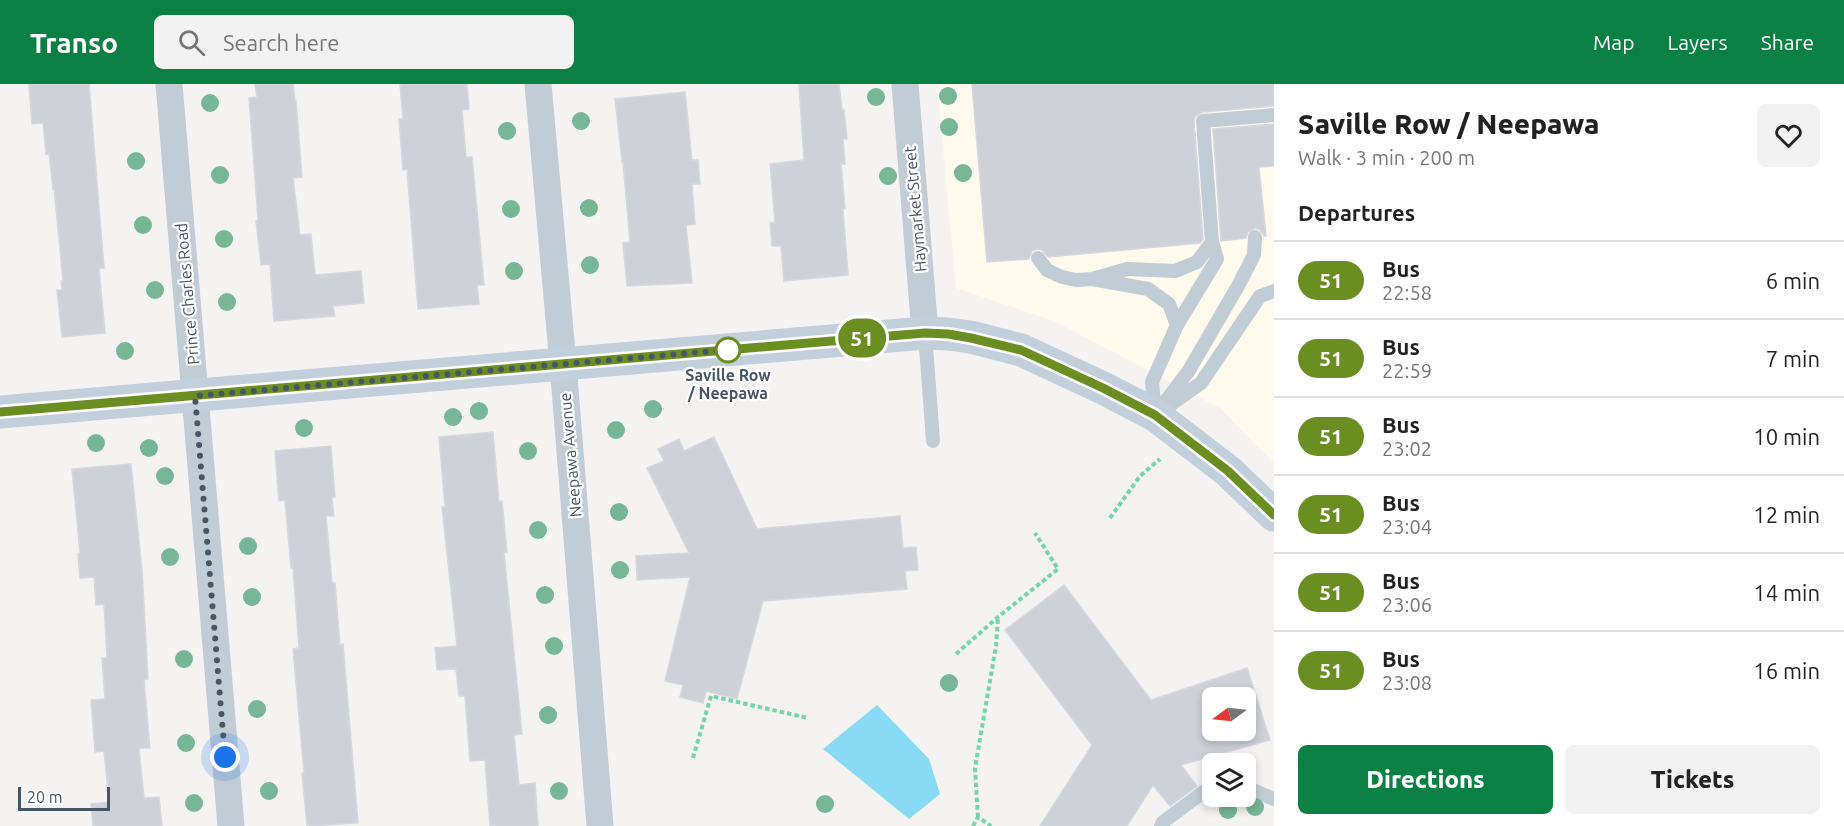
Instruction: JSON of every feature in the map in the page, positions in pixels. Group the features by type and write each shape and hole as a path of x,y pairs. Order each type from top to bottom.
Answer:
{"street":[{"name":"Prince Charles Road","path":"169,84 231,826"},
{"name":"Neepawa Avenue","path":"537,84 563,364 600,826"},
{"name":"Haymarket Street","path":"905,84 925,333"},
{"path":"0,412 925,333 948,334 1021,350 1155,415 1228,471 1274,515"}],"lane":[{"path":"1155,415 1152,382 1178,325 1217,259 1212,242 1203,121 1274,115"},
{"path":"1155,415 1188,372 1238,286 1254,255 1255,237"},
{"path":"1092,279 1126,269 1175,270 1197,262 1212,242"},
{"path":"1038,258 1047,270 1062,277 1092,279 1148,289 1169,304 1178,325"},
{"path":"1155,415 1201,383 1260,296 1274,291"},
{"path":"925,333 933,441"},
{"path":"1256,792 1274,799"},
{"path":"1161,826 1162,822 1202,793"}],"path":[{"path":"1110,518 1140,476 1160,459"},
{"path":"956,654 998,616 1058,569 1035,533"},
{"path":"974,826 978,817 975,768 996,646 998,616"},
{"path":"693,758 711,696 808,718"},
{"path":"978,817 991,826"}],"shaded area":[{"path":"937,84 1274,84 1274,463 1220,408 1054,321 956,288"}],"water":[{"path":"877,705 929,759 940,794 909,819 823,749"}],"building":[{"path":"29,84 89,84 104,268 99,268 105,333 62,337 57,290 62,290 61,281 63,281 54,188 49,153 46,154 43,123 32,124"},
{"path":"255,84 293,84 302,177 293,178 300,235 311,234 315,275 361,271 364,303 333,306 335,316 274,321 270,264 261,265 256,221 258,220 249,98 257,97"},
{"path":"400,84 467,84 469,109 462,110 466,157 472,157 484,285 477,285 479,304 418,309 407,169 403,170 399,119 403,119"},
{"path":"839,84 842,110 844,110 847,139 843,139 845,164 841,164 848,275 784,281 781,246 772,246 770,223 775,222 770,164 804,160 799,85"},
{"path":"972,84 1274,84 1274,106 1202,112 1195,117 1203,239 1200,243 1048,257 1038,249 1032,251 1029,259 987,262"},
{"path":"685,92 692,160 698,160 700,184 692,184 695,224 686,225 692,283 627,286 623,243 630,242 615,99"},
{"path":"1274,124 1274,166 1259,167 1266,236 1255,228 1248,232 1246,238 1221,241 1213,129"},
{"path":"493,432 499,502 502,501 507,552 504,552 522,734 514,735 519,785 535,783 538,826 490,826 485,760 470,761 465,696 459,696 456,669 437,670 435,648 457,646 442,507 445,507 439,437"},
{"path":"714,437 757,529 900,516 903,548 916,547 918,570 905,571 907,589 763,601 737,699 706,691 703,703 680,697 683,685 665,681 690,577 637,580 636,556 689,553 647,468 664,461 658,449 679,439 684,451"},
{"path":"331,446 335,497 332,497 334,516 326,516 340,645 343,644 358,823 307,826 293,649 299,648 293,568 291,568 285,500 279,501 275,451"},
{"path":"131,464 142,570 148,679 144,680 150,748 139,748 144,798 159,797 162,826 93,826 91,804 109,802 104,751 95,752 91,700 105,699 102,658 107,658 104,604 96,605 94,577 80,578 78,554 80,553 72,469"},
{"path":"1064,585 1151,700 1247,668 1253,687 1202,687 1202,741 1256,741 1256,696 1270,740 1224,753 1202,753 1202,759 1181,765 1197,786 1170,806 1153,785 1127,826 1040,826 1092,745 1005,630"}],"bus line":[{"name":"51","path":"0,412 925,333 948,334 1021,350 1155,415 1228,471 1274,515"}],"place":[{"name":"Saville Row / Neepawa","path":"728,350"}],"route":[{"path":"225,757 195,396 738,349 728,350"}]}
